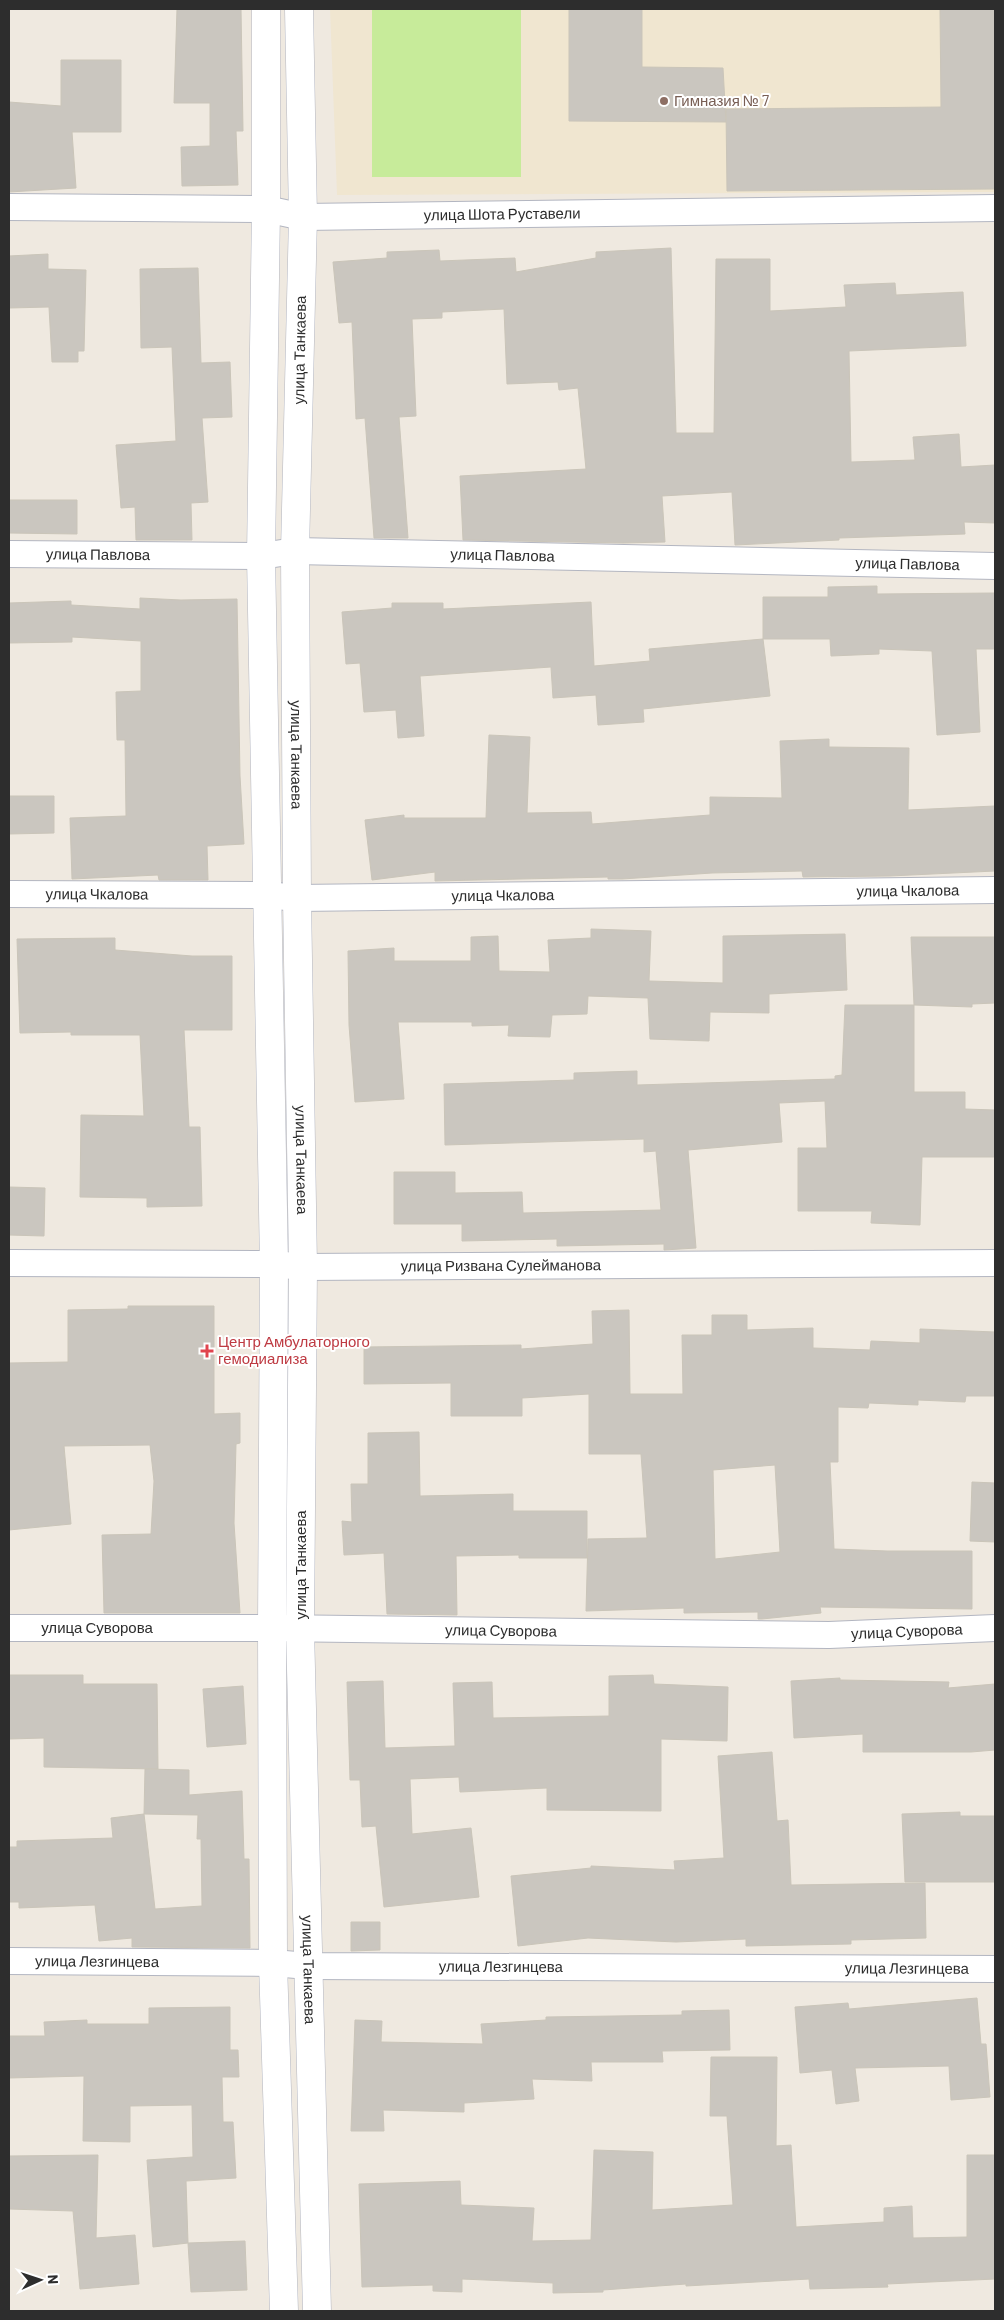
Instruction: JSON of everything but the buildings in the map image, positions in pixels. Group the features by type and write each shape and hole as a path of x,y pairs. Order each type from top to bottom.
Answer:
{"main road":[{"name":"улица Танкаева","path":"266,9 266,208 261,556 274,1264 273,1963 284,2311"},
{"name":"улица Танкаева","path":"300,9 303,216 295,552 297,898 303,1267 300,1629 317,2311"}],"street":[{"name":"улица Шота Руставели","path":"9,207 266,208 303,216 995,208"},
{"name":"улица Павлова","path":"9,554 261,556 295,552 995,566"},
{"name":"улица Чкалова","path":"9,894 267,895 297,898 995,890"},
{"name":"улица Ризвана Сулейманова","path":"9,1263 274,1264 303,1267 995,1263"},
{"name":"улица Суворова","path":"9,1628 272,1628 829,1635 995,1628"},
{"name":"улица Лезгинцева","path":"9,1961 273,1963 308,1966 995,1969"}],"shaded area":[{"name":"Гимназия № 7","path":"330,9 995,9 995,192 337,195"}],"green space":[{"path":"372,9 521,9 521,177 372,177"}],"place":[{"name":"Гимназия № 7","path":"664,101"},
{"name":"Центр Амбулаторного гемодиализа","path":"207,1351"}]}
